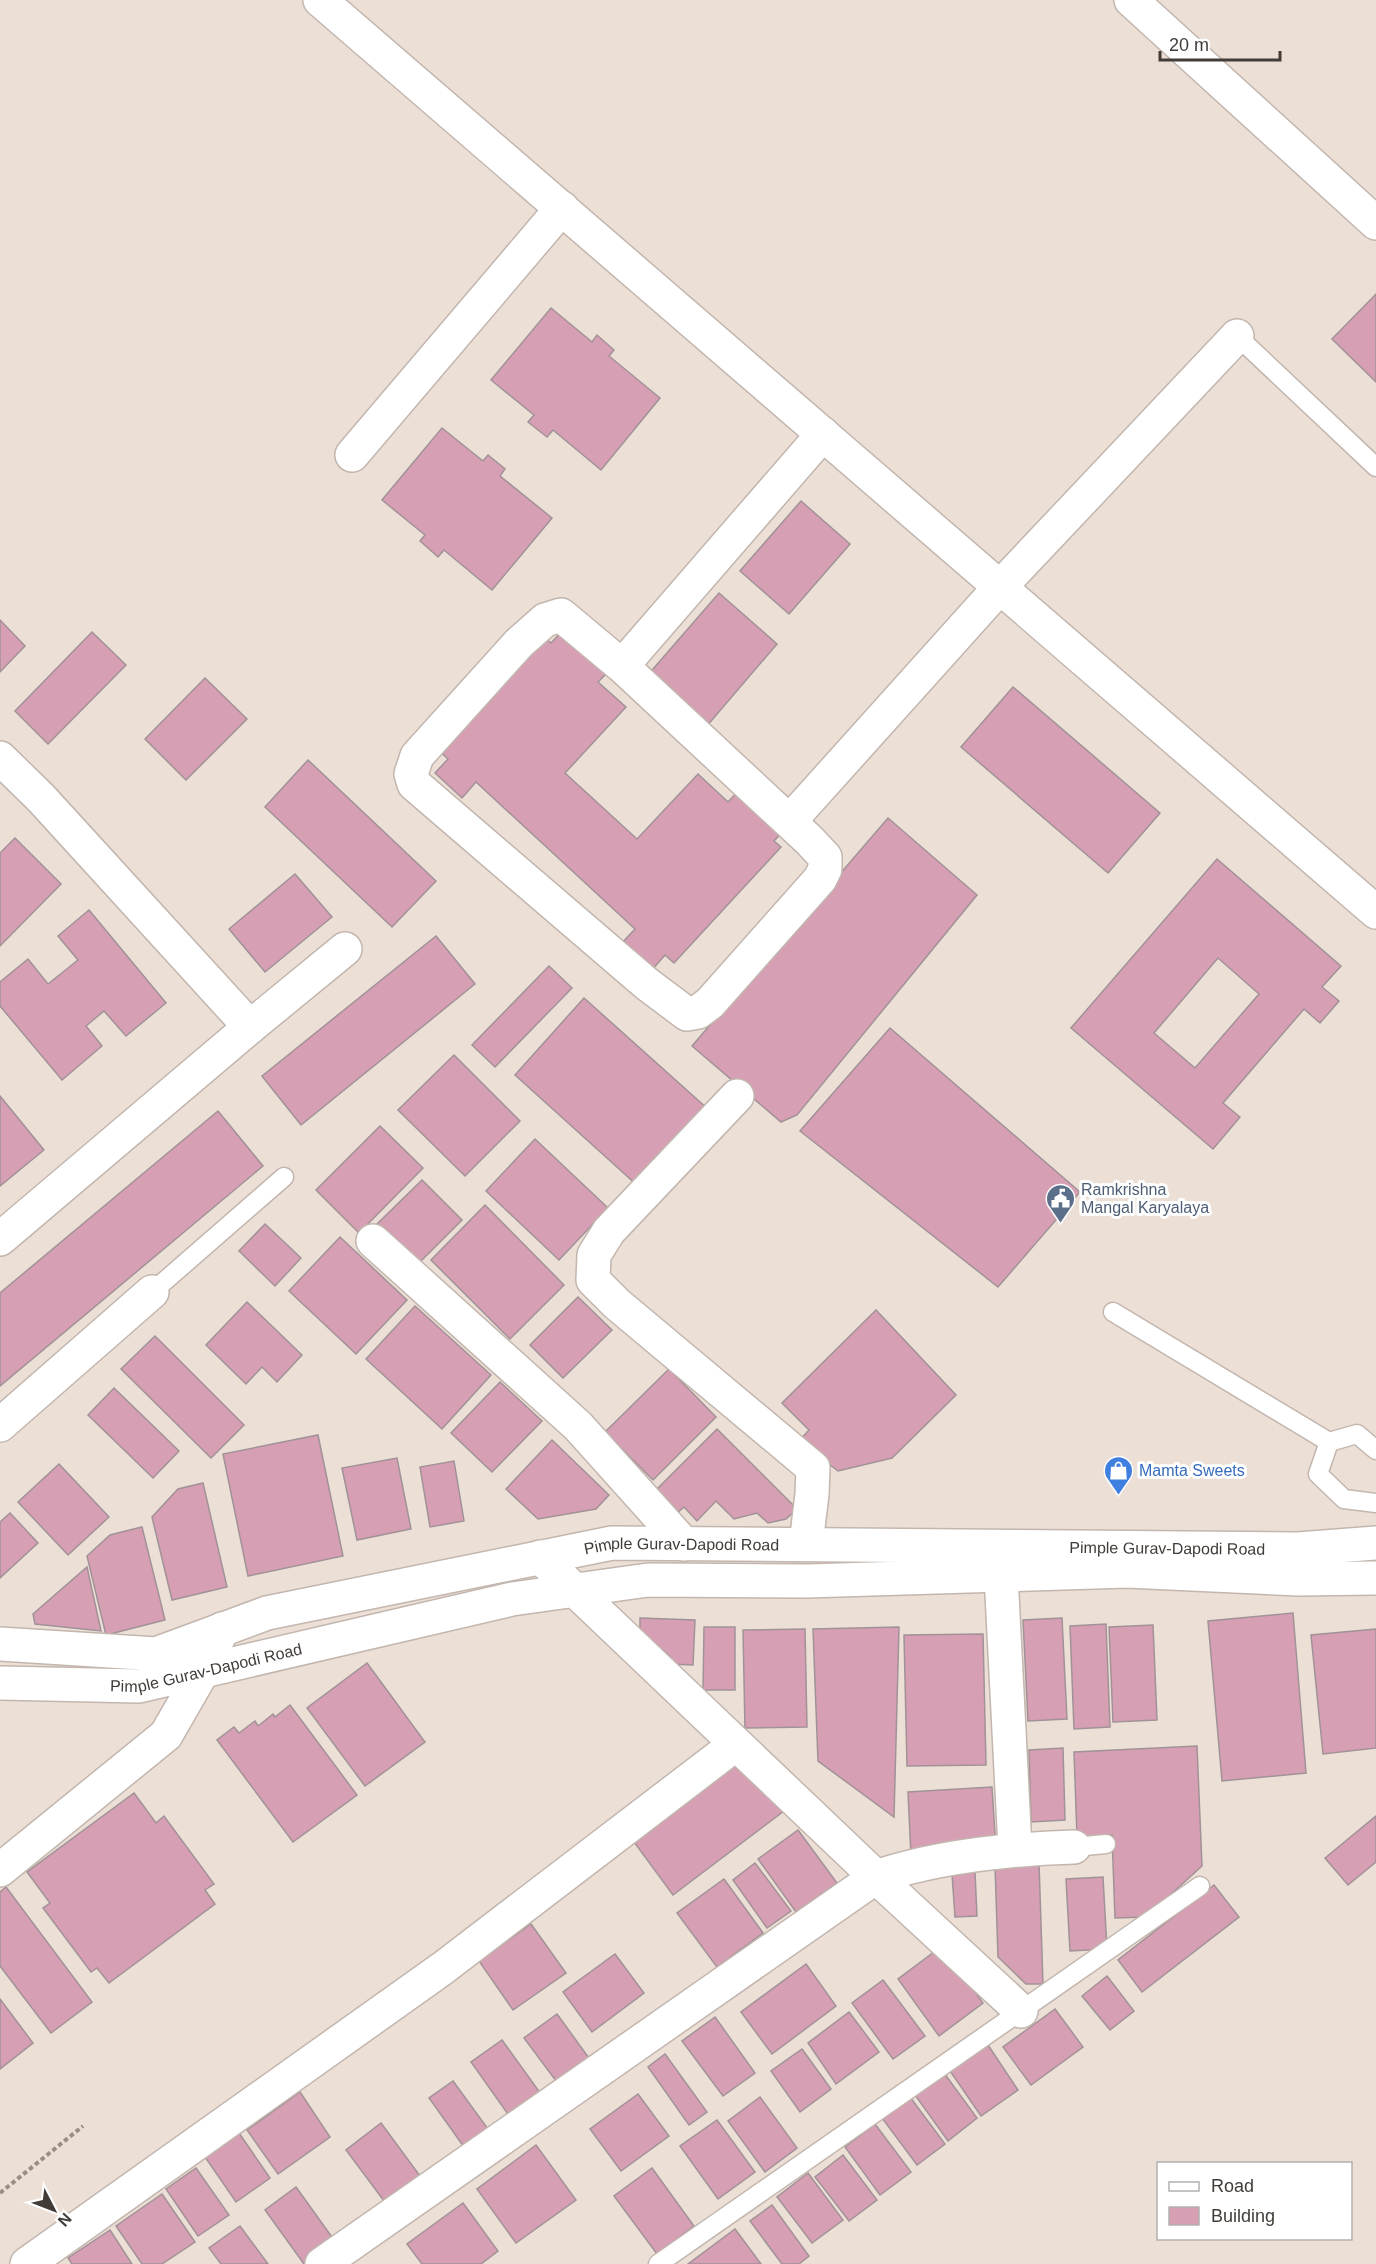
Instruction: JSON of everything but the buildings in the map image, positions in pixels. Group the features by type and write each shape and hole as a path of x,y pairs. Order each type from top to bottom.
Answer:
{"street":[{"path":"320,0 1376,912"},
{"path":"1131,0 1376,223"},
{"path":"352,455 562,208"},
{"path":"797,813 1000,587 1237,336"},
{"path":"622,666 823,434"},
{"path":"561,615 622,666 809,840 825,858 825,869 820,879 710,1003 698,1012 687,1014 647,984 414,784 411,774 417,756 519,643 546,620 561,615"},
{"path":"0,758 41,798 250,1027"},
{"path":"0,1239 345,949"},
{"path":"737,1096 609,1231 594,1255 594,1280 616,1304 813,1468 806,1544"},
{"path":"373,1241 578,1426 684,1544"},
{"path":"0,1425 152,1292"},
{"name":"Pimple Gurav-Dapodi Road","path":"0,1644 156,1654 267,1613 612,1544 1298,1549 1376,1542"},
{"path":"540,1557 876,1877 1021,2011"},
{"name":"Pimple Gurav-Dapodi Road","path":"0,1683 139,1686 512,1599 648,1580 807,1581 1127,1571 1299,1579 1376,1578"},
{"path":"1000,1575 1015,1848"},
{"path":"0,1870 166,1735 222,1629"},
{"path":"27,2264 443,1968 736,1744"},
{"path":"322,2264 876,1877 899,1870 1015,1848 1090,1846"}],"lane":[{"path":"1237,336 1376,467"},
{"path":"152,1292 284,1177"},
{"path":"1113,1312 1329,1442 1357,1434 1376,1450"},
{"path":"1329,1442 1318,1474 1344,1500 1376,1503"},
{"path":"658,2264 1200,1886"}],"path":[{"path":"0,2193 83,2126"}],"place":[{"name":"Ramkrishna Mangal Karyalaya","path":"1060,1224"},
{"name":"Mamta Sweets","path":"1118,1496"}]}
